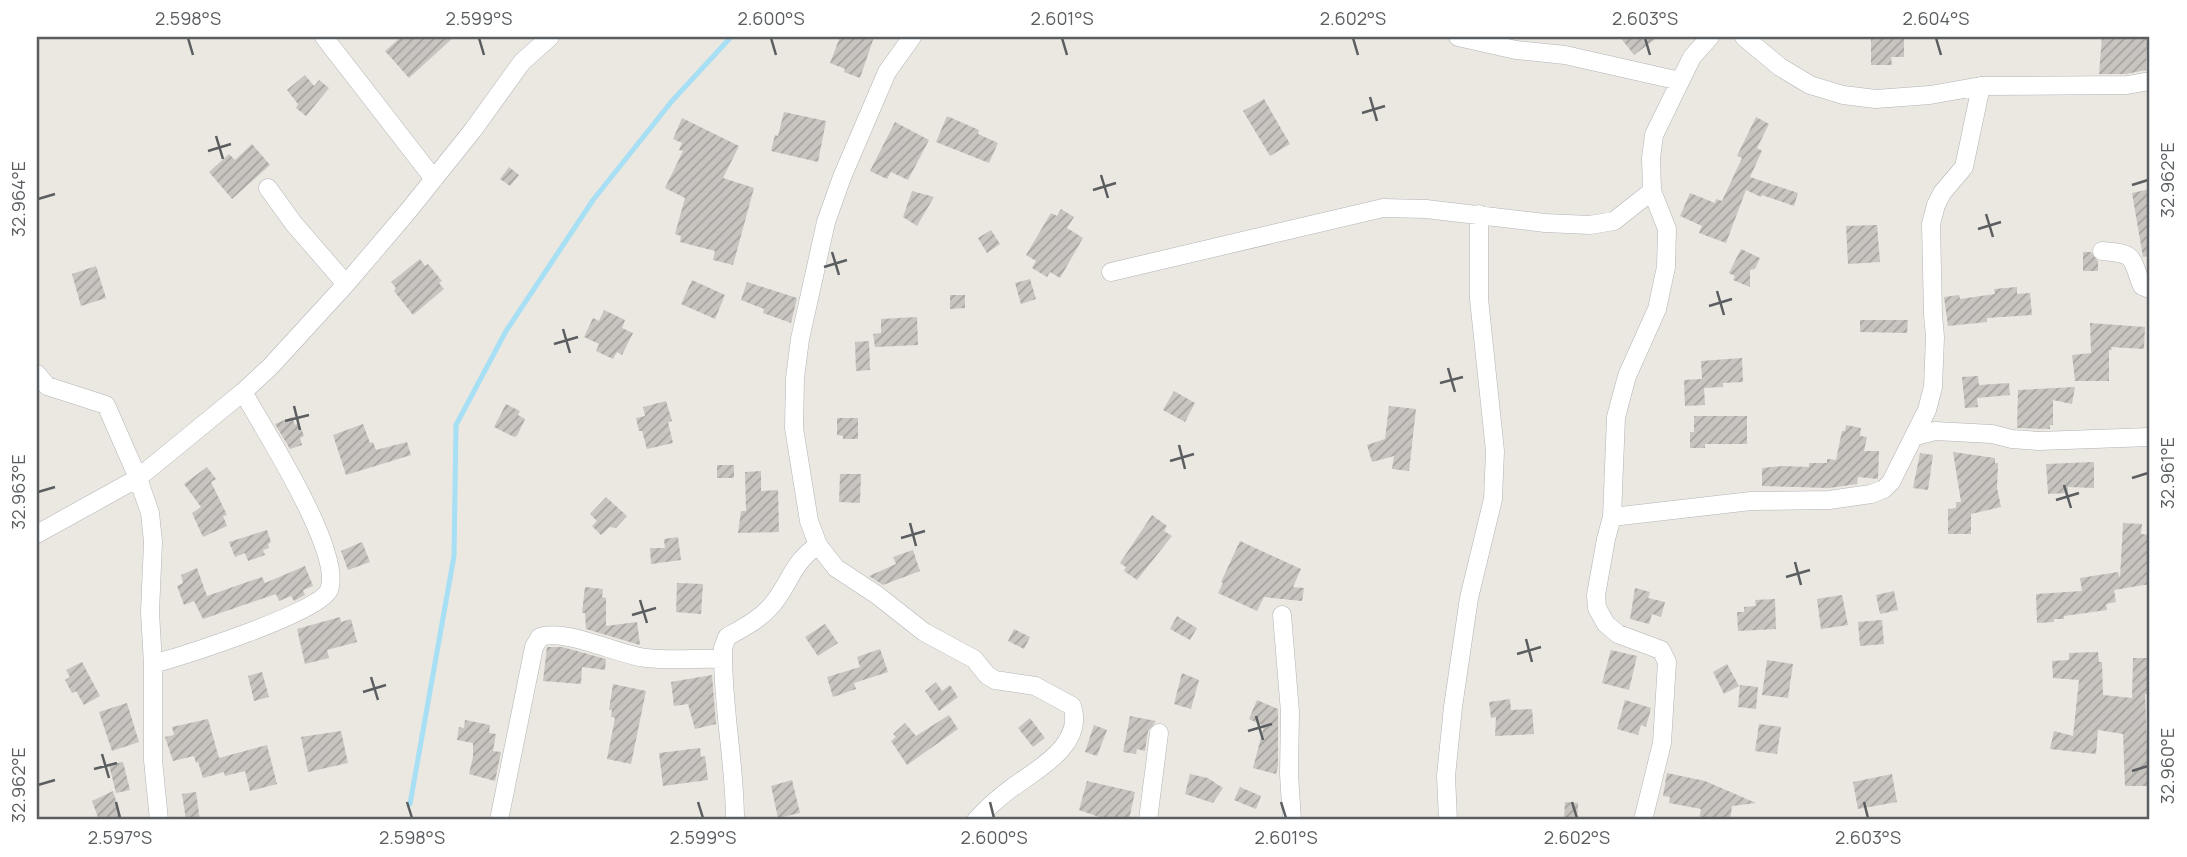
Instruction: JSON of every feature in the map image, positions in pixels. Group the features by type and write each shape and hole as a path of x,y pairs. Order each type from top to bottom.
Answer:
{"street":[{"path":"324,37 434,179"},
{"path":"37,534 138,478 270,367 346,284 434,179 522,62 550,37"},
{"path":"912,37 887,72 842,177 826,222 800,339 795,378 794,428 809,521 818,545 836,568 877,595 924,632 974,659 987,675 995,680 1035,687 1072,706 1076,716 1071,736 1044,767 992,803 976,820"},
{"path":"1458,37 1516,50 1587,59 1680,81"},
{"path":"1643,820 1662,743 1667,662 1661,650 1618,634 1606,624 1597,608 1598,576 1612,517 1616,417 1627,376 1657,309 1666,267 1667,229 1652,191 1651,158 1654,135 1692,57 1710,37"},
{"path":"1744,37 1780,67 1810,85 1876,99 1930,95 1981,86 2127,85 2150,81"},
{"path":"1612,517 1751,501 1829,500 1871,494 1884,489 1891,482 1916,436 1933,387 1933,214 1942,193 1964,167 1981,86"},
{"path":"268,188 293,224 346,284"},
{"path":"1111,272 1383,208 1590,225 1614,221 1652,191"},
{"path":"1448,820 1446,776 1453,707 1469,598 1493,499 1496,451 1479,299 1479,214"},
{"path":"2102,251 2126,253 2142,286 2150,289"},
{"path":"37,374 47,386 106,405 150,513 153,542 150,612 153,760 159,820"},
{"path":"153,664 201,651 284,618 323,598 329,590 332,576 328,554 300,492 243,392"},
{"path":"1916,436 1936,431 1992,434 2039,441 2150,437"},
{"path":"734,820 735,780 727,737 723,648 727,637 756,621 771,606 802,556 818,545"},
{"path":"1282,615 1290,712 1289,774 1292,820"},
{"path":"499,820 534,647 540,637 549,634 596,643 645,658 723,659"},
{"path":"1148,820 1159,733"}],"building":[{"path":"401,37 454,37 409,78 385,51"},
{"path":"840,37 874,37 860,78 830,63"},
{"path":"1620,37 1658,37 1634,55"},
{"path":"1871,37 1904,37 1904,57 1891,57 1892,65 1871,65"},
{"path":"2102,37 2147,39 2146,70 2126,74 2099,74"},
{"path":"305,75 314,86 319,80 329,88 306,116 296,108 298,104 287,90"},
{"path":"1264,99 1290,144 1270,156 1243,111"},
{"path":"784,112 826,121 818,162 771,151"},
{"path":"947,116 979,130 978,134 998,143 989,163 936,142"},
{"path":"1756,117 1769,124 1757,148 1762,151 1750,177 1798,193 1794,206 1746,190 1726,243 1699,233 1702,226 1680,216 1690,193 1715,203 1716,199 1722,201 1742,158 1737,156"},
{"path":"682,118 739,146 723,178 754,188 733,265 713,260 715,251 680,242 681,236 675,234 685,198 665,188 683,151 679,150 682,143 673,139"},
{"path":"895,122 929,140 908,180 891,172 887,179 870,171"},
{"path":"252,144 270,165 232,199 209,172 229,154 235,160"},
{"path":"509,167 519,175 510,186 500,179"},
{"path":"2150,189 2150,256 2143,257 2132,193"},
{"path":"912,191 934,197 917,226 903,217"},
{"path":"1061,209 1074,217 1067,228 1083,238 1060,278 1050,272 1047,277 1032,268 1036,261 1026,255 1051,213 1057,216"},
{"path":"1877,225 1880,262 1848,264 1846,226"},
{"path":"991,230 1000,244 987,253 978,238"},
{"path":"1741,249 1760,258 1755,269 1750,270 1750,287 1733,280 1735,276 1729,273"},
{"path":"2083,252 2091,252 2098,261 2098,271 2083,271"},
{"path":"420,259 425,266 428,264 442,281 439,283 444,289 413,315 394,291 396,288 391,282"},
{"path":"96,266 106,298 81,306 72,274"},
{"path":"1030,279 1036,299 1021,304 1015,283"},
{"path":"692,280 725,295 715,319 681,304"},
{"path":"747,282 797,298 791,323 763,313 764,309 741,300"},
{"path":"2017,287 2017,294 2030,293 2032,315 1987,318 1987,322 1948,326 1944,297 1959,295 1960,299 1995,294 1994,289"},
{"path":"950,295 965,295 965,308 950,309"},
{"path":"604,310 625,320 622,328 633,333 622,355 617,352 613,359 596,351 599,344 584,337 593,318 599,321"},
{"path":"917,317 918,345 875,347 873,334 881,333 881,319"},
{"path":"1860,320 1908,320 1907,333 1860,332"},
{"path":"2090,323 2145,327 2144,349 2111,347 2112,350 2109,350 2109,381 2075,381 2072,355 2091,353"},
{"path":"869,341 870,370 856,371 855,342"},
{"path":"1742,358 1743,382 1704,388 1705,405 1685,406 1684,380 1702,379 1701,361"},
{"path":"1978,376 1979,385 2009,383 2010,395 1977,398 1978,407 1965,408 1962,377"},
{"path":"2075,387 2072,404 2053,400 2053,425 2050,425 2050,429 2017,428 2018,390"},
{"path":"1174,391 1195,403 1185,422 1163,410"},
{"path":"666,401 672,421 668,422 673,443 647,449 636,418 645,416 643,407"},
{"path":"506,404 520,411 518,415 525,419 514,437 494,427"},
{"path":"1389,406 1416,409 1409,471 1392,469 1394,456 1372,462 1367,445 1385,439"},
{"path":"1694,416 1747,416 1747,444 1705,444 1705,448 1690,448"},
{"path":"292,417 295,425 299,423 304,436 300,438 302,445 290,449 275,424"},
{"path":"837,418 858,418 858,439 843,439 843,436 837,435"},
{"path":"363,424 370,443 373,442 376,450 407,442 411,455 346,475 333,435"},
{"path":"1846,425 1861,428 1860,436 1867,437 1864,451 1879,451 1878,479 1858,477 1857,484 1829,488 1762,486 1762,468 1809,467 1809,463 1836,460 1842,431 1845,431"},
{"path":"1953,452 1995,458 1995,463 1998,463 1997,488 2001,507 1971,514 1971,534 1948,534 1948,509 1956,508 1956,502 1961,502"},
{"path":"1920,453 1933,455 1928,490 1913,488"},
{"path":"2094,462 2094,488 2068,487 2068,493 2048,494 2046,464"},
{"path":"717,465 734,465 734,478 717,478"},
{"path":"207,467 216,479 211,482 227,515 223,516 227,526 203,537 192,513 201,507 184,484"},
{"path":"761,471 761,491 778,490 779,532 738,533 741,511 746,511 745,472"},
{"path":"840,474 861,474 860,503 839,502"},
{"path":"606,497 627,516 616,528 610,527 601,535 592,526 597,521 590,514"},
{"path":"1152,515 1167,526 1164,531 1172,536 1137,580 1124,571 1126,567 1120,563"},
{"path":"2123,523 2142,524 2141,534 2150,535 2150,584 2114,590 2116,602 2106,604 2107,610 2064,616 2064,619 2054,619 2054,622 2037,623 2036,594 2082,591 2080,578 2118,572 2120,578"},
{"path":"267,530 271,542 268,544 269,548 263,550 265,555 248,561 245,553 235,557 229,542"},
{"path":"678,537 681,560 651,564 650,548 665,548 664,539"},
{"path":"1240,541 1301,569 1293,587 1304,588 1302,601 1264,597 1257,611 1218,593"},
{"path":"362,542 370,562 348,570 341,551"},
{"path":"913,550 920,571 883,585 869,576 896,564 893,557"},
{"path":"305,566 313,586 303,590 305,595 296,600 291,596 279,601 276,594 203,619 194,601 184,605 177,586 183,583 181,575 197,568 207,596 262,577 265,583"},
{"path":"677,583 703,584 701,614 676,612"},
{"path":"585,587 603,589 602,597 606,598 606,626 637,622 640,645 586,629 585,613 582,613"},
{"path":"1635,588 1650,592 1648,598 1665,602 1661,617 1652,614 1649,624 1630,619"},
{"path":"1894,591 1898,610 1880,614 1876,595"},
{"path":"1842,595 1848,625 1821,629 1817,599"},
{"path":"1775,599 1776,629 1738,631 1737,612 1744,612 1744,607 1756,606 1755,600"},
{"path":"1177,616 1197,628 1190,640 1170,629"},
{"path":"340,617 341,622 351,619 357,642 327,650 329,658 305,664 297,629"},
{"path":"1882,620 1884,644 1860,646 1858,622"},
{"path":"825,624 838,643 818,656 805,637"},
{"path":"1014,629 1030,637 1024,649 1008,641"},
{"path":"547,647 562,647 606,659 605,670 582,667 581,684 543,681"},
{"path":"880,649 888,672 854,683 856,689 833,697 827,677 860,667 857,657"},
{"path":"1611,650 1637,656 1629,690 1602,683"},
{"path":"2098,652 2099,662 2102,662 2103,695 2132,698 2133,658 2150,658 2150,694 2145,694 2150,786 2125,786 2123,734 2098,730 2096,754 2050,749 2054,731 2073,736 2079,680 2053,678 2052,661 2069,660 2069,653"},
{"path":"1767,660 1793,664 1788,698 1762,695"},
{"path":"82,662 100,696 84,705 76,691 72,693 65,680 70,677 66,670"},
{"path":"1727,664 1739,686 1724,694 1713,672"},
{"path":"262,672 269,697 254,701 248,676"},
{"path":"1182,673 1199,680 1191,709 1174,704"},
{"path":"712,675 716,724 695,729 688,704 674,706 671,682"},
{"path":"936,682 942,691 950,685 958,697 939,711 925,691"},
{"path":"613,684 646,691 631,764 607,759 615,718 611,717 612,710 609,710"},
{"path":"1740,685 1758,687 1756,709 1738,707"},
{"path":"1510,699 1511,710 1532,709 1534,734 1495,736 1496,717 1491,718 1489,702"},
{"path":"1257,700 1278,709 1276,774 1253,768 1264,726 1249,719"},
{"path":"1625,700 1651,708 1646,727 1641,725 1638,735 1617,729"},
{"path":"127,703 139,742 112,751 99,712"},
{"path":"949,715 958,729 907,765 891,741 896,737 893,734 905,723 916,736"},
{"path":"1130,716 1156,721 1148,731 1145,751 1137,749 1136,754 1123,752"},
{"path":"1030,718 1045,738 1033,747 1018,728"},
{"path":"208,719 219,758 267,745 277,784 250,791 245,771 225,776 224,772 203,778 194,756 173,761 165,737 174,735 172,727"},
{"path":"465,720 490,725 489,733 496,734 493,751 501,752 495,781 469,774 473,743 457,740 459,727 464,728"},
{"path":"1759,724 1781,727 1777,754 1755,751"},
{"path":"1094,725 1107,730 1097,756 1085,752"},
{"path":"341,731 348,763 308,772 301,737"},
{"path":"700,748 701,757 705,756 708,780 663,786 659,753"},
{"path":"123,762 130,790 116,793 109,765"},
{"path":"1667,773 1705,781 1756,803 1732,806 1730,820 1699,820 1701,809 1669,803 1670,797 1663,796"},
{"path":"1190,774 1208,778 1223,788 1213,803 1185,794"},
{"path":"1892,774 1897,802 1858,809 1853,782"},
{"path":"792,780 800,813 778,818 771,786"},
{"path":"1087,781 1135,792 1129,820 1108,820 1079,810"},
{"path":"1240,787 1261,796 1256,809 1234,800"},
{"path":"113,791 122,820 99,820 92,801"},
{"path":"196,792 200,820 186,820 182,794"},
{"path":"1565,802 1578,803 1577,820 1564,820"}],"waterway":[{"path":"410,804 454,556 456,425 506,331 593,200 672,101 731,37"}]}
